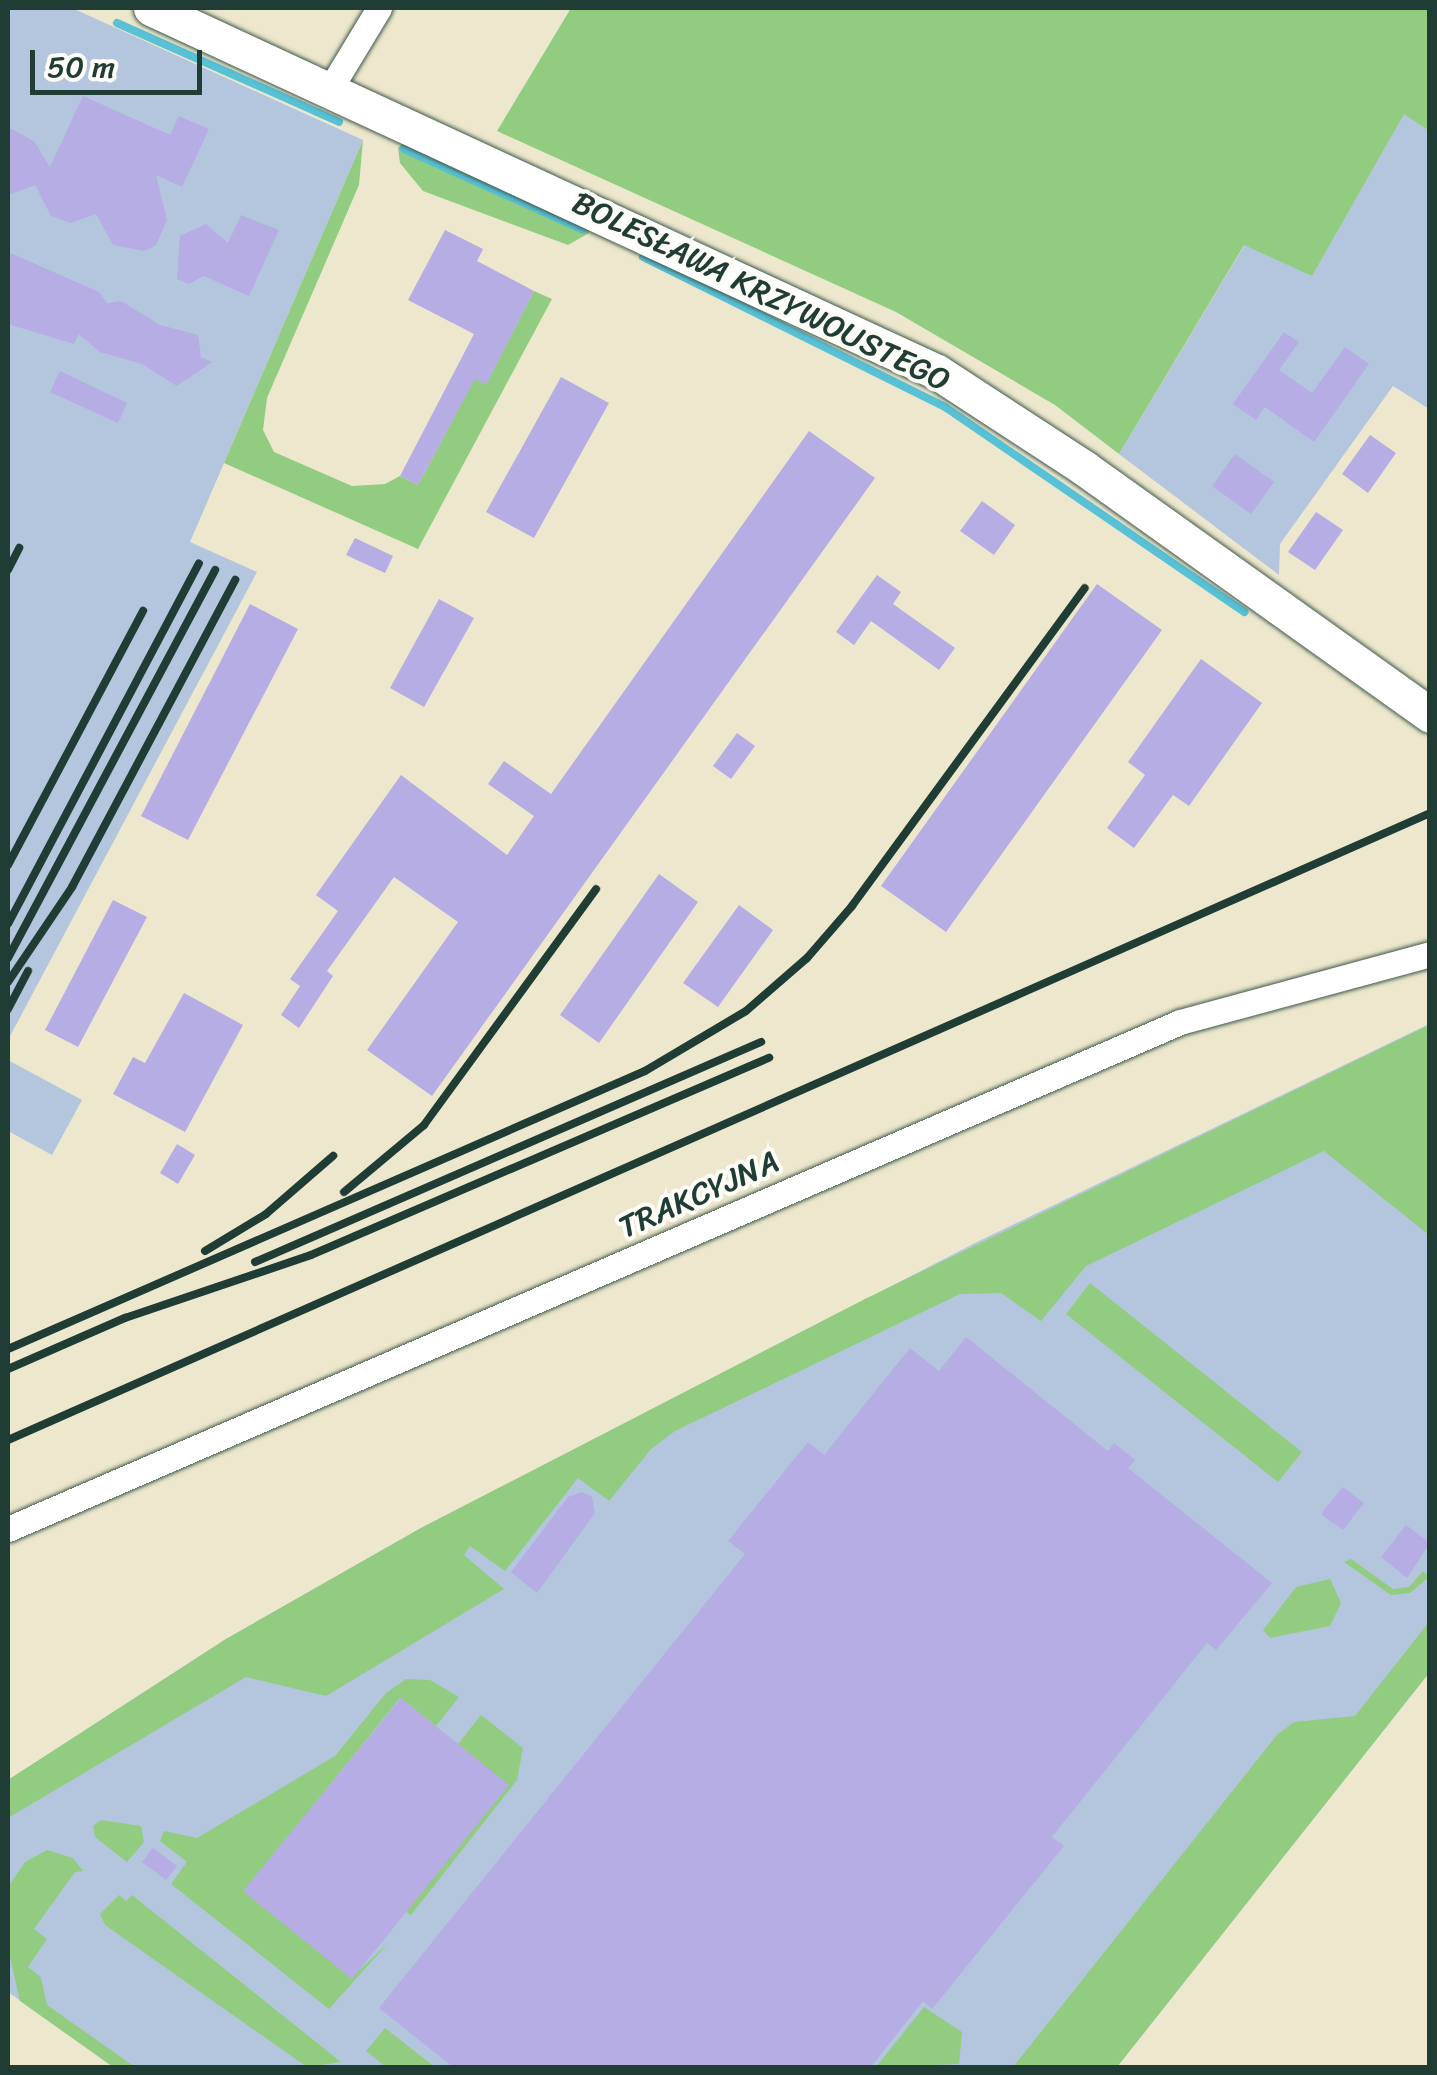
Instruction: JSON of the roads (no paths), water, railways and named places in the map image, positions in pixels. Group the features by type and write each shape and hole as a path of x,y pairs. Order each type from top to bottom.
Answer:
{"street":[{"name":"BOLESŁAWA KRZYWOUSTEGO","path":"151,8 937,372 1100,479 1430,715"},
{"path":"330,89 379,8"},
{"name":"TRAKCYJNA","path":"8,1529 1180,1022 1430,954"}],"waterway":[{"path":"117,23 339,122"},
{"path":"404,149 583,230"},
{"path":"643,257 945,407 1244,612"}],"railway":[{"path":"8,570 19,548"},
{"path":"8,924 199,563"},
{"path":"8,958 215,570"},
{"path":"8,982 72,887 235,580"},
{"path":"8,1349 645,1071 746,1011 807,958 852,906 1085,588"},
{"path":"8,865 143,611"},
{"path":"8,1440 1430,813"},
{"path":"344,1192 424,1125 596,889"},
{"path":"8,1009 28,971"},
{"path":"255,1262 761,1042"},
{"path":"8,1369 125,1318 311,1255 769,1058"},
{"path":"205,1251 266,1214 333,1156"}]}
